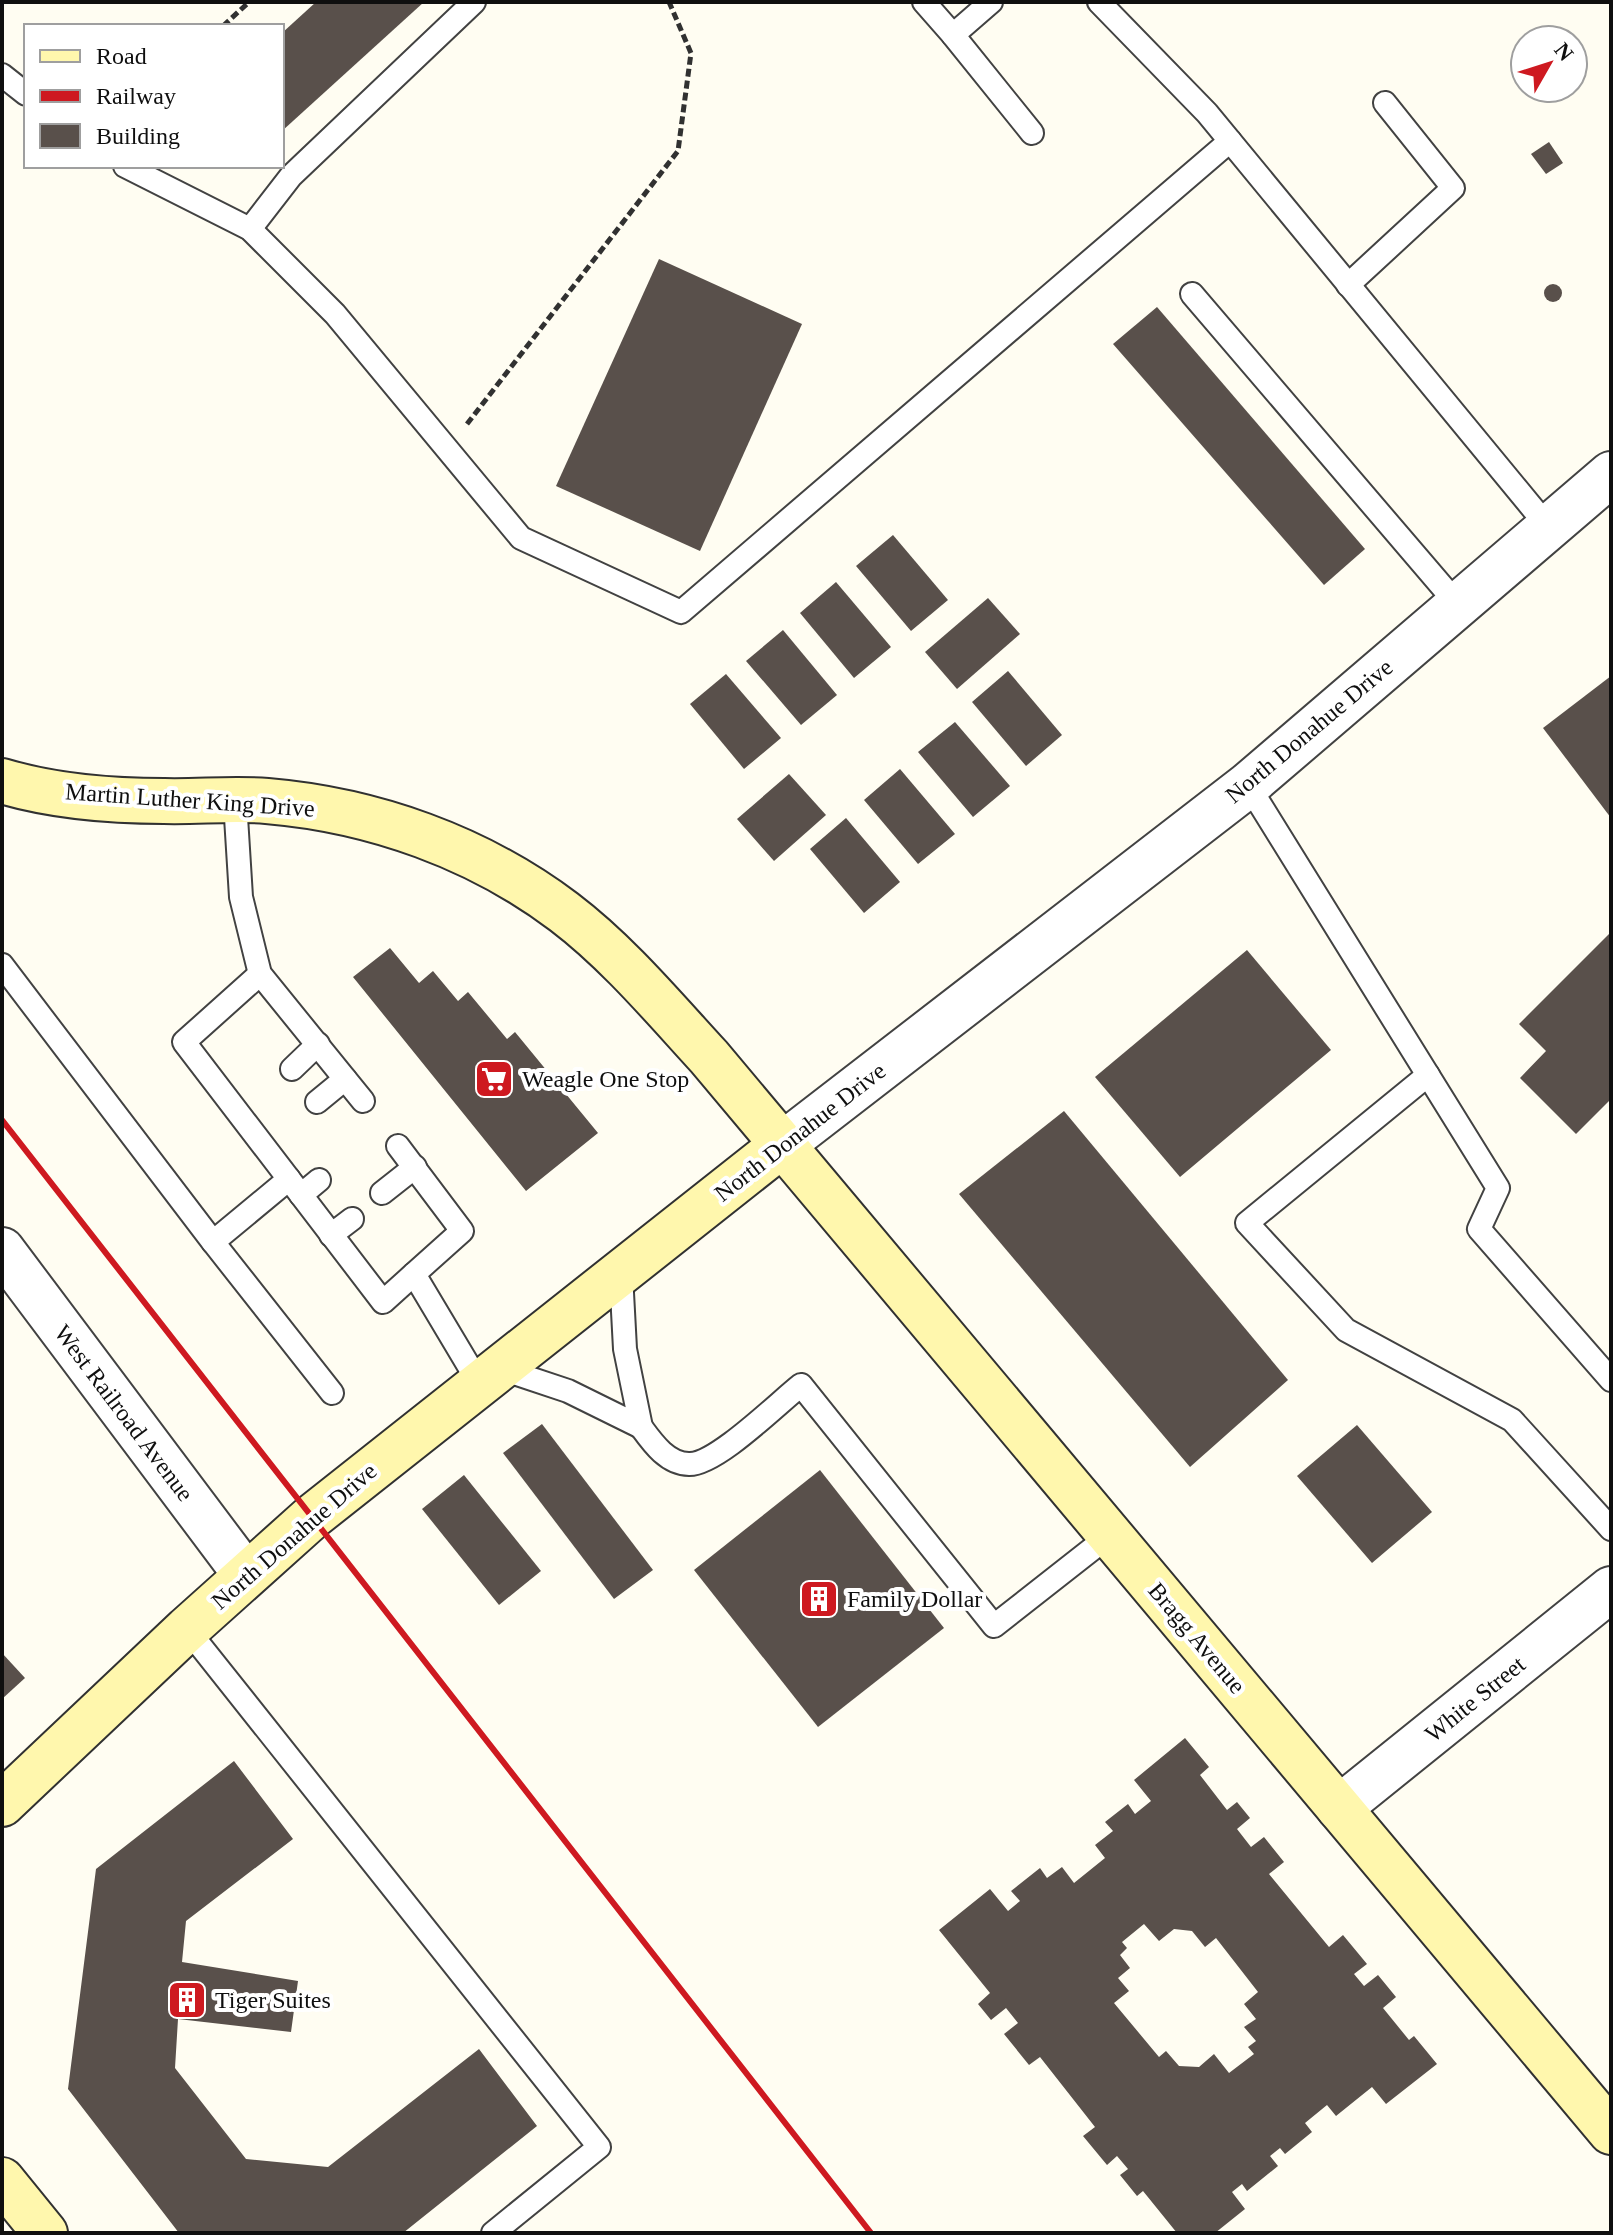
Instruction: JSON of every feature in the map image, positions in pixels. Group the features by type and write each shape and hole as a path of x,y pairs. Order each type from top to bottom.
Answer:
{"main road":[{"name":"Martin Luther King Drive","path":"2,781 31,790 146,800 265,801 340,810 421,834 498,868 564,912 624,965 782,1145"},
{"name":"North Donahue Drive","path":"2,1804 187,1629 313,1516 782,1145"},
{"name":"Bragg Avenue","path":"782,1145 1611,2132"},
{"path":"2,2180 45,2233"}],"street":[{"name":"North Donahue Drive","path":"782,1145 1248,785 1611,474"},
{"name":"West Railroad Avenue","path":"2,1250 246,1575"},
{"name":"White Street","path":"1339,1808 1611,1589"}],"lane":[{"path":"250,229 291,176 474,2"},
{"path":"924,2 1032,133"},
{"path":"953,35 991,2"},
{"path":"1099,2 1230,141 1549,528"},
{"path":"2,75 24,92"},
{"path":"1348,285 1453,188 1385,103"},
{"path":"129,168 250,229 335,314 521,538 681,612 1230,141"},
{"path":"1192,294 1458,605"},
{"path":"1248,785 1498,1188 1479,1229 1611,1380"},
{"path":"235,801 241,897 260,974 363,1101"},
{"path":"2,965 332,1393"},
{"path":"260,974 184,1042 248,1108 272,1139 295,1187 383,1302 462,1231 398,1146"},
{"path":"292,1069 318,1044"},
{"path":"1428,1075 1247,1223 1346,1330 1512,1420 1611,1529"},
{"path":"317,1102 345,1079"},
{"path":"382,1193 415,1167"},
{"path":"213,1242 295,1187 319,1180"},
{"path":"331,1235 352,1219"},
{"path":"414,1274 489,1375 568,1391 641,1427 660,1451 687,1465 707,1461 801,1385 994,1626 1110,1535"},
{"path":"621,1274 625,1349 641,1427"},
{"path":"187,1629 599,2147 493,2233"}],"path":[{"path":"225,24 249,2"},
{"path":"448,450 678,151 691,53 669,2"}],"building":[{"path":"316,2 424,2 284,129 284,31"},
{"path":"1549,142 1563,163 1546,174 1531,154"},
{"path":"659,259 802,324 700,551 556,486"},
{"path":"1549,284 1557,284 1562,293 1560,300 1549,302 1544,297 1544,289"},
{"path":"1157,307 1365,549 1324,585 1113,344"},
{"path":"893,535 948,600 911,631 856,566"},
{"path":"836,582 891,647 854,678 800,613"},
{"path":"988,598 1020,634 957,689 925,652"},
{"path":"783,630 837,695 801,725 746,661"},
{"path":"1008,671 1062,735 1026,766 972,702"},
{"path":"726,674 781,738 744,769 690,704"},
{"path":"1611,676 1611,818 1543,728"},
{"path":"955,722 1010,786 973,817 918,752"},
{"path":"900,769 955,834 918,864 864,800"},
{"path":"789,774 826,815 774,861 737,819"},
{"path":"846,818 900,882 864,913 810,849"},
{"path":"1611,932 1611,1099 1576,1134 1520,1078 1546,1051 1519,1024"},
{"name":"Weagle One Stop","path":"390,948 419,983 433,971 458,1001 468,992 507,1039 515,1032 598,1133 526,1191 353,977"},
{"path":"1247,950 1331,1050 1180,1177 1095,1077"},
{"path":"1064,1111 1288,1380 1190,1467 959,1194"},
{"path":"542,1424 653,1570 614,1599 503,1453"},
{"path":"1357,1425 1432,1512 1372,1563 1297,1476"},
{"name":"Family Dollar","path":"820,1470 944,1628 818,1727 694,1570"},
{"path":"464,1475 541,1571 499,1605 422,1509"},
{"path":"2,1653 25,1678 2,1699"},
{"path":"1185,1738 1209,1767 1200,1775 1227,1810 1237,1802 1250,1818 1237,1829 1251,1847 1264,1837 1284,1862 1269,1874 1329,1947 1343,1935 1367,1964 1354,1974 1364,1986 1378,1975 1396,1997 1383,2008 1409,2040 1414,2036 1437,2064 1386,2104 1372,2087 1336,2116 1327,2105 1305,2123 1312,2132 1285,2154 1280,2148 1270,2156 1278,2166 1247,2191 1242,2184 1232,2192 1245,2209 1215,2233 1177,2233 1143,2191 1137,2196 1120,2175 1128,2169 1117,2156 1107,2165 1083,2136 1095,2127 1040,2057 1029,2065 1004,2034 1018,2023 1006,2008 991,2020 978,2004 990,1993 939,1930 990,1889 1008,1911 1020,1901 1011,1891 1040,1868 1047,1878 1062,1867 1074,1883 1105,1858 1095,1845 1113,1831 1105,1822 1128,1804 1135,1814 1151,1801 1134,1780","holes":["1144,1924 1159,1941 1174,1929 1192,1931 1205,1947 1216,1938 1258,1992 1244,2004 1256,2019 1244,2027 1256,2041 1248,2047 1254,2054 1229,2073 1214,2054 1199,2067 1179,2066 1166,2051 1159,2057 1114,2003 1129,1991 1118,1978 1130,1968 1120,1955 1127,1948 1122,1942"]},
{"name":"Tiger Suites","path":"234,1761 293,1839 186,1921 182,1962 298,1981 291,2032 178,2019 175,2068 246,2159 328,2167 479,2049 537,2126 403,2233 179,2233 68,2089 96,1869"}],"railway":[{"path":"2,1120 871,2233"}],"place":[{"name":"Weagle One Stop","path":"494,1079"},
{"name":"Family Dollar","path":"819,1599"},
{"name":"Tiger Suites","path":"187,2000"}]}
